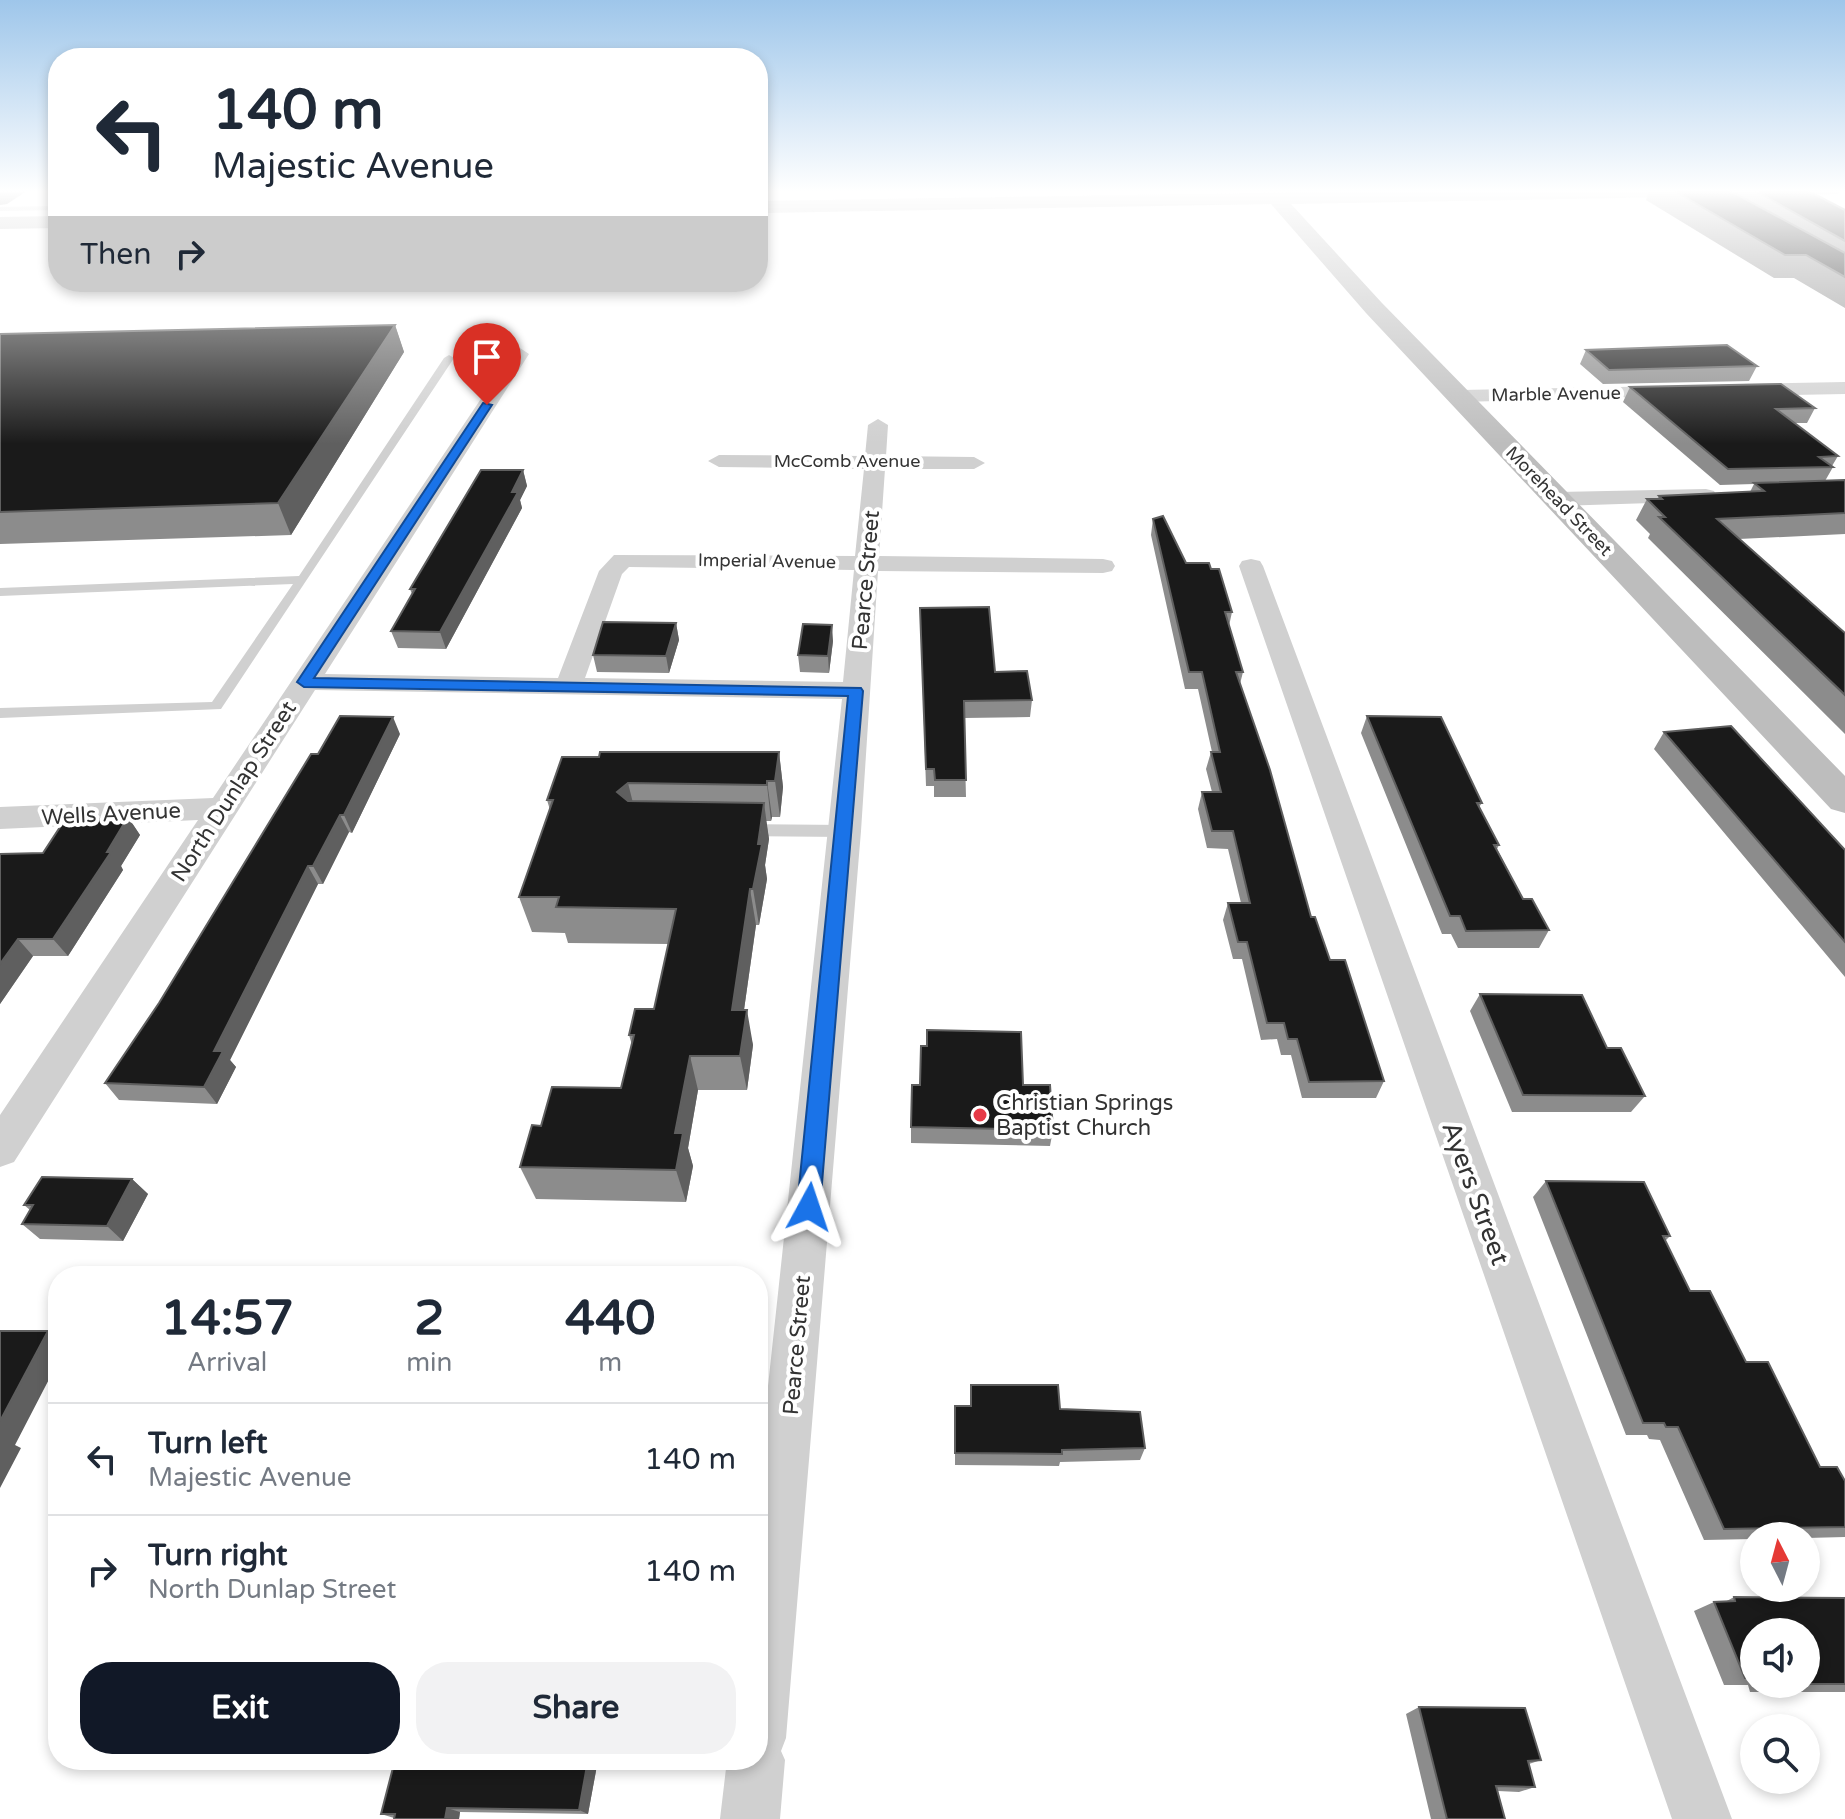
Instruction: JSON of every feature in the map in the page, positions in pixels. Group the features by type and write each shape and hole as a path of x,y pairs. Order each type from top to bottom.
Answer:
{"main road":[{"name":"Morehead Street","path":"1344,274 1845,800"}],"street":[{"name":"North Dunlap Street","path":"0,1149 520,354"},
{"path":"1722,391 1845,388"},
{"name":"Marble Avenue","path":"1460,396 1691,391"},
{"name":"McComb Avenue","path":"719,461 877,443 974,463"},
{"name":"Pearce Street","path":"768,1634 845,831 877,443"},
{"path":"1558,499 1733,495"},
{"name":"Imperial Avenue","path":"568,687 611,571 623,560 1103,566"},
{"name":"Ayers Street","path":"1251,566 1702,1819"},
{"path":"304,682 856,691"},
{"name":"Wells Avenue","path":"0,818 222,808"},
{"path":"750,1819 755,1770"}],"lane":[{"path":"0,713 216,706 449,358"},
{"path":"0,592 303,580"},
{"path":"733,830 845,831"}],"building":[{"path":"395,325 278,503 0,512 0,334"},
{"path":"1727,345 1757,366 1609,370 1586,350"},
{"path":"1781,384 1815,408 1776,409 1838,456 1819,457 1833,467 1728,469 1630,387"},
{"path":"481,470 523,470 512,492 518,492 440,632 391,631 415,589 410,589"},
{"path":"1845,480 1845,513 1717,519 1845,633 1845,695 1659,517 1665,517 1647,499 1764,491 1754,483"},
{"path":"1163,516 1186,563 1209,563 1211,569 1219,569 1232,612 1225,612 1243,672 1236,672 1270,770 1311,917 1315,917 1330,960 1345,960 1384,1081 1309,1082 1297,1039 1288,1039 1284,1023 1267,1023 1247,942 1238,942 1228,903 1250,903 1233,831 1212,831 1202,792 1221,792 1211,752 1220,752 1202,672 1189,672 1153,519"},
{"path":"989,607 995,672 1027,671 1032,700 964,701 966,780 935,780 934,769 926,769 920,608"},
{"path":"603,622 676,623 666,656 593,655"},
{"path":"803,624 832,625 828,656 798,655"},
{"path":"340,716 393,717 344,815 340,815 313,866 308,866 214,1051 223,1051 204,1087 105,1083 159,1003 311,754 318,754"},
{"path":"1367,716 1441,717 1482,803 1477,803 1499,845 1494,845 1523,899 1532,899 1549,930 1466,931 1460,916 1450,916"},
{"path":"1731,726 1845,850 1845,942 1664,732"},
{"path":"600,752 779,752 775,781 767,781 767,785 628,783 617,792 628,801 764,803 758,844 762,844 753,889 750,889 732,1010 747,1010 740,1056 690,1056 675,1133 683,1133 676,1170 520,1167 532,1125 541,1126 552,1087 621,1088 634,1035 629,1035 635,1009 654,1009 676,909 556,907 559,897 519,897 553,800 547,800 562,757 599,757"},
{"path":"128,817 107,852 111,852 53,939 18,939 0,964 0,854 43,853 64,821"},
{"path":"1480,994 1582,995 1607,1048 1621,1048 1645,1096 1523,1095"},
{"path":"927,1030 1021,1032 1023,1085 1050,1085 1053,1130 911,1127 912,1085 920,1085 921,1046 927,1046"},
{"path":"42,1177 132,1179 107,1226 22,1224 33,1205 24,1205"},
{"path":"1546,1181 1644,1182 1670,1236 1663,1236 1690,1291 1710,1291 1746,1362 1768,1362 1820,1467 1837,1467 1845,1481 1845,1527 1820,1527 1820,1522 1740,1522 1740,1529 1724,1529 1678,1427 1643,1423"},
{"path":"0,1331 48,1331 0,1421"},
{"path":"971,1385 1058,1385 1060,1409 1140,1412 1145,1448 1062,1450 1062,1454 955,1453 955,1406 971,1406"},
{"path":"1734,1597 1740,1597 1740,1602 1820,1602 1820,1598 1845,1598 1845,1684 1820,1684 1820,1618 1740,1618 1740,1666 1714,1602 1735,1601"},
{"path":"1419,1707 1525,1708 1541,1760 1528,1761 1535,1787 1496,1786 1505,1819 1447,1819"},
{"path":"392,1770 586,1770 579,1810 447,1808 445,1819 394,1819 395,1814 381,1814"}],"place":[{"name":"Christian Springs Baptist Church","path":"980,1115"}],"route":[{"path":"487,405 304,682 856,691 809,1207"}]}
